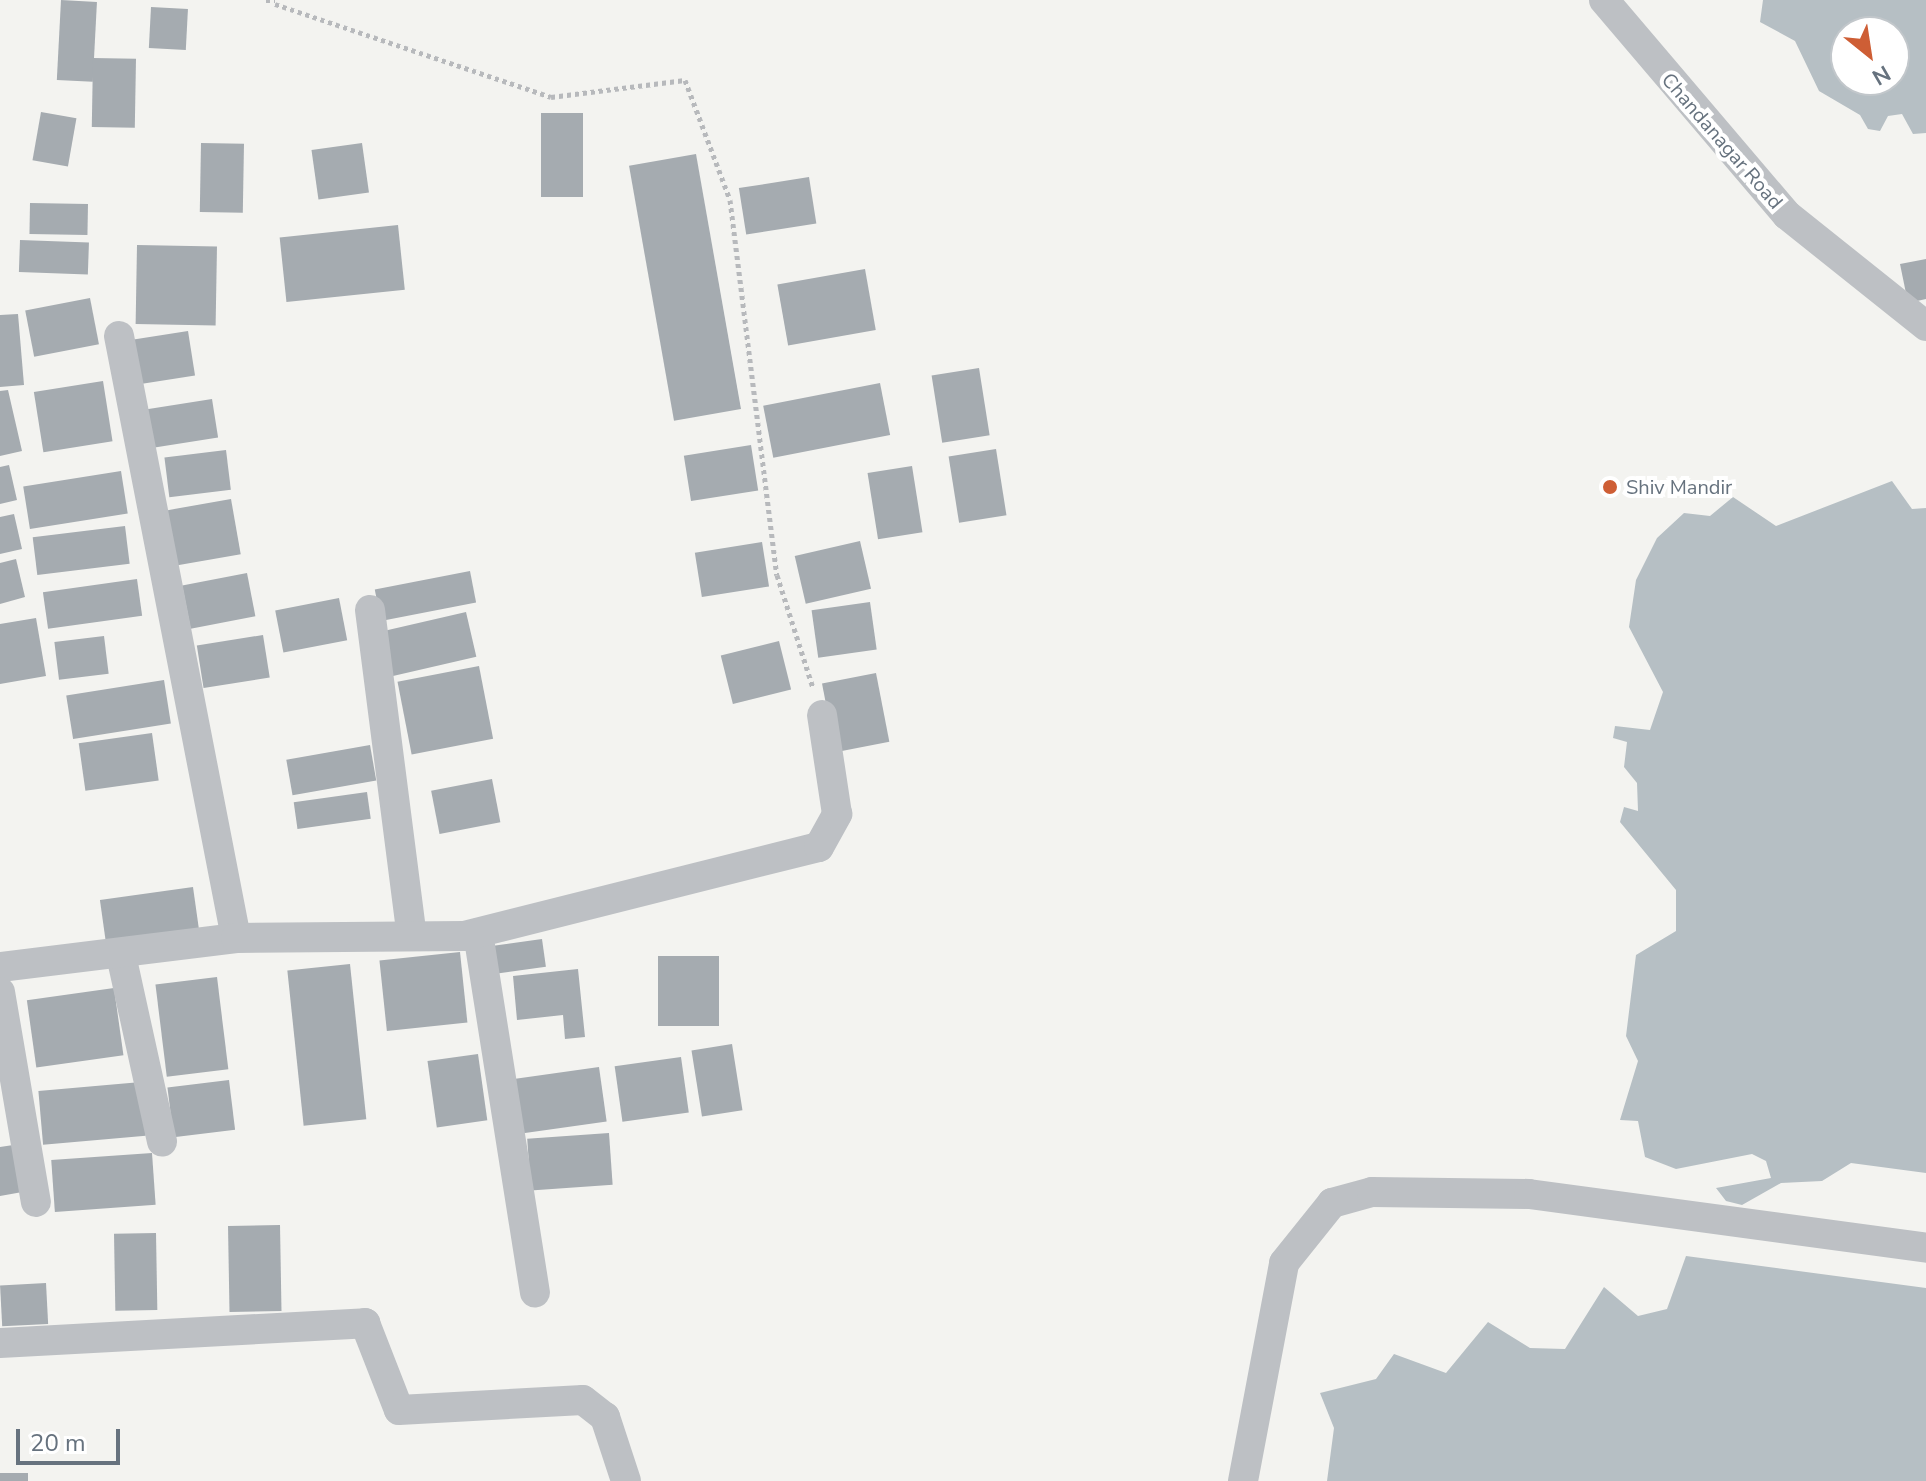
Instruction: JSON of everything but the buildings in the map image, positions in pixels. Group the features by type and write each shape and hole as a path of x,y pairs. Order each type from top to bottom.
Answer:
{"street":[{"name":"Chandanagar Road","path":"1604,0 1787,215 1926,326"},
{"path":"119,336 236,938"},
{"path":"370,610 411,932"},
{"path":"0,967 121,955 236,938 478,933 819,847 837,814 822,715"},
{"path":"478,933 535,1293"},
{"path":"121,955 162,1142"},
{"path":"0,992 36,1202"},
{"path":"1243,1481 1284,1263 1332,1203 1372,1192 1529,1194 1926,1248"},
{"path":"0,1343 365,1323 399,1410 583,1400 605,1417 626,1481"}],"path":[{"path":"266,0 551,97 685,80 730,200 777,575 822,715"}],"shaded area":[{"path":"1763,0 1926,0 1926,133 1913,134 1902,114 1888,116 1880,131 1868,129 1860,115 1819,91 1795,41 1760,22"},
{"path":"1892,481 1912,509 1926,508 1926,1173 1851,1163 1822,1181 1781,1183 1742,1205 1726,1201 1716,1188 1771,1178 1766,1161 1752,1154 1676,1169 1645,1157 1638,1121 1620,1120 1638,1061 1626,1036 1636,955 1676,931 1676,890 1620,822 1624,807 1638,811 1637,783 1624,767 1627,742 1613,738 1615,726 1650,730 1663,692 1629,627 1636,580 1657,538 1684,513 1710,516 1733,497 1776,526"},
{"path":"1686,1256 1926,1288 1926,1481 1327,1481 1334,1428 1320,1393 1376,1379 1394,1354 1446,1373 1488,1322 1530,1348 1565,1349 1604,1287 1638,1316 1667,1309"}],"place":[{"name":"Shiv Mandir","path":"1610,487"}]}
